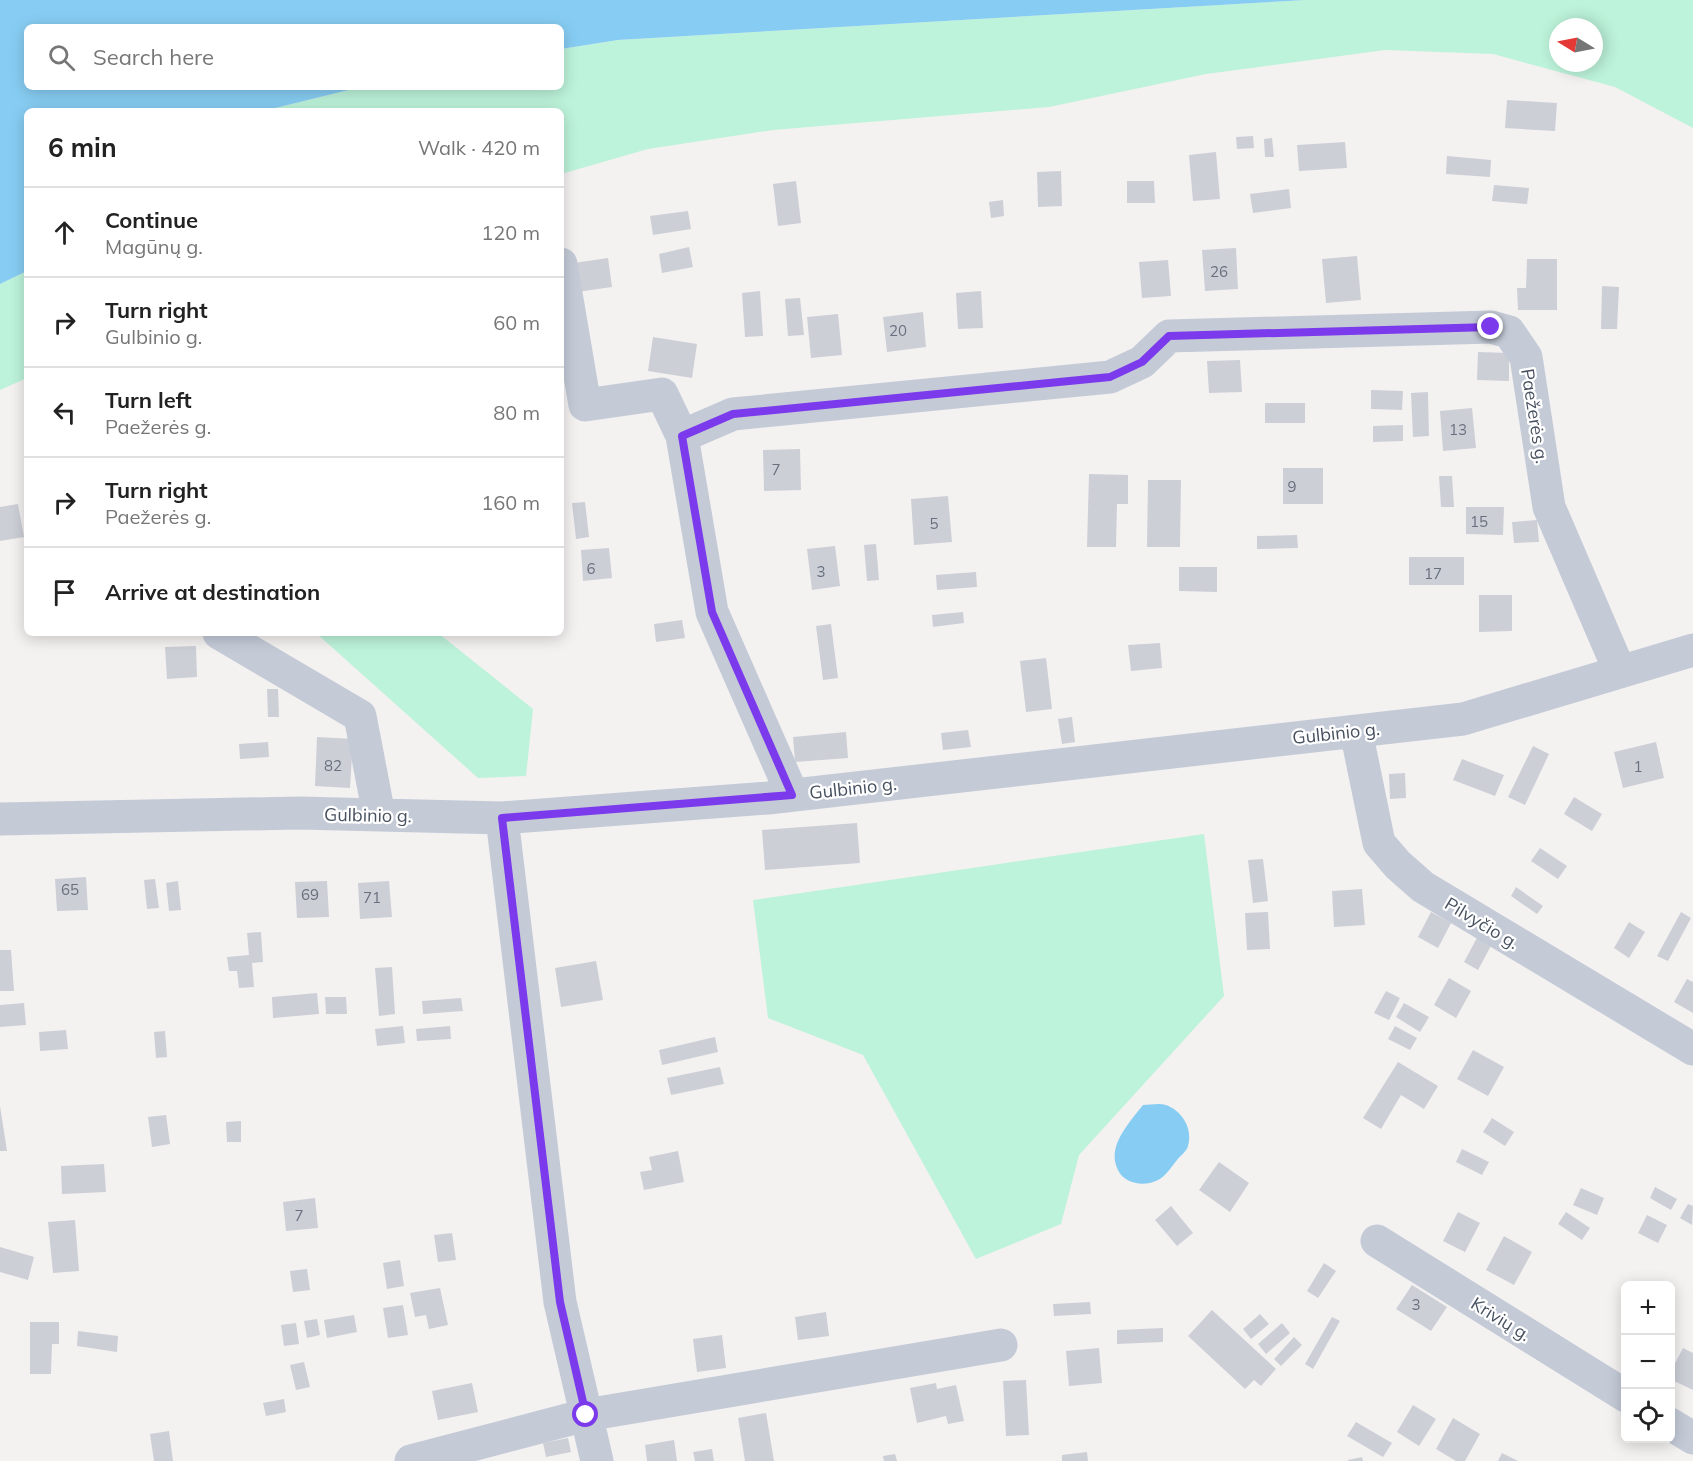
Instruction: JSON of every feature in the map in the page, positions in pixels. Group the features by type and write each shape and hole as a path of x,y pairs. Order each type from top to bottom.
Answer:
{"street":[{"path":"564,282 585,405 662,394 682,436 712,612 792,795"},
{"name":"Paežerės g.","path":"682,436 733,414 1110,377 1142,362 1169,336 1491,327 1509,332 1526,357 1549,507 1620,672"},
{"path":"224,636 360,716 379,815"},
{"name":"Gulbinio g.","path":"0,819 298,813 502,818 792,795 1463,719 1693,650"},
{"name":"Pilvyčio g.","path":"1356,731 1379,843 1398,865 1423,887 1693,1049"},
{"path":"502,818 560,1302 597,1461"},
{"name":"Krivių g.","path":"1377,1241 1621,1393"},
{"path":"411,1461 586,1415 1001,1345"},
{"path":"1675,1427 1693,1438"}],"green space":[{"path":"1305,0 1693,0 1693,128 1615,87 1560,72 1603,72 1603,18 1549,18 1549,69 1493,54 1385,50 1206,74 1049,107 773,130 648,149 564,173 564,108 275,108 349,90 564,90 564,49 618,40"},
{"path":"24,272 24,379 0,390 0,284"},
{"path":"319,636 442,636 533,709 526,776 478,778"},
{"path":"1204,834 1224,996 1079,1155 1061,1224 976,1259 863,1055 768,1018 753,900"}],"water":[{"path":"0,0 1305,0 618,40 564,49 564,24 24,24 24,90 349,90 275,108 24,108 24,272 0,284"},
{"path":"1163,1104 1177,1111 1185,1121 1189,1139 1186,1150 1163,1176 1153,1182 1141,1184 1121,1175 1115,1161 1115,1153 1121,1136 1143,1105"}],"building":[{"path":"1507,100 1557,103 1555,131 1505,128"},
{"path":"1253,136 1254,148 1237,149 1236,137"},
{"path":"1272,138 1274,157 1265,157 1264,139"},
{"path":"1345,142 1347,168 1299,171 1297,145"},
{"path":"1216,152 1220,199 1193,201 1189,155"},
{"path":"1447,156 1491,160 1490,177 1446,174"},
{"path":"1061,171 1062,206 1038,207 1037,172"},
{"path":"796,181 801,223 778,226 773,184"},
{"path":"1127,181 1154,181 1155,203 1127,203"},
{"path":"1494,185 1529,188 1527,204 1492,201"},
{"path":"1289,189 1291,208 1253,213 1250,194"},
{"path":"1003,200 1004,216 991,218 989,202"},
{"path":"688,211 691,229 653,235 650,216"},
{"path":"689,247 693,267 662,273 659,254"},
{"path":"1236,248 1238,289 1205,291 1202,250"},
{"path":"1357,256 1361,300 1326,303 1322,259"},
{"path":"608,258 612,287 577,292 574,263"},
{"path":"1527,259 1557,259 1557,310 1518,310 1517,288 1526,288"},
{"path":"1168,260 1171,296 1142,298 1139,262"},
{"path":"1602,286 1619,287 1617,329 1601,329"},
{"path":"760,291 763,336 745,337 742,293"},
{"path":"981,291 983,328 958,329 956,293"},
{"path":"800,298 804,335 788,336 785,299"},
{"path":"923,312 926,347 887,352 883,317"},
{"path":"838,314 842,355 811,358 807,317"},
{"path":"653,337 697,344 692,378 648,371"},
{"path":"1478,352 1509,353 1509,381 1477,380"},
{"path":"1240,360 1242,392 1209,393 1207,361"},
{"path":"1371,390 1403,391 1402,410 1371,409"},
{"path":"1428,392 1429,436 1413,437 1411,393"},
{"path":"1265,403 1305,403 1305,423 1265,423"},
{"path":"1472,408 1476,448 1443,451 1440,411"},
{"path":"1403,425 1403,441 1373,442 1373,426"},
{"path":"800,449 801,490 764,491 763,450"},
{"path":"1283,468 1323,468 1323,504 1283,504"},
{"path":"1089,474 1128,475 1128,504 1117,504 1116,547 1087,547"},
{"path":"1439,476 1452,476 1454,507 1441,507"},
{"path":"1148,480 1181,480 1180,547 1147,547"},
{"path":"948,496 952,542 914,545 911,499"},
{"path":"585,502 589,537 576,539 572,503"},
{"path":"18,504 24,537 0,541 0,507"},
{"path":"1466,507 1504,507 1503,535 1466,534"},
{"path":"1537,520 1539,542 1514,543 1512,522"},
{"path":"1297,535 1298,548 1257,549 1257,536"},
{"path":"876,544 879,580 867,581 864,545"},
{"path":"835,546 840,586 812,590 807,549"},
{"path":"609,548 612,578 583,581 581,550"},
{"path":"1409,557 1464,557 1464,585 1409,585"},
{"path":"1179,567 1217,567 1217,592 1179,591"},
{"path":"976,572 977,587 937,590 936,575"},
{"path":"1479,595 1512,595 1512,631 1479,632"},
{"path":"963,612 964,623 933,627 932,615"},
{"path":"682,620 685,638 656,642 654,624"},
{"path":"831,624 838,678 823,680 816,626"},
{"path":"1160,643 1162,668 1131,671 1128,645"},
{"path":"196,646 197,677 167,679 165,647"},
{"path":"1046,658 1052,709 1026,712 1020,661"},
{"path":"267,689 278,689 279,717 268,717"},
{"path":"1072,717 1075,742 1062,744 1058,719"},
{"path":"968,730 971,747 943,750 941,733"},
{"path":"846,732 848,758 795,762 793,737"},
{"path":"317,737 353,739 350,788 315,786"},
{"path":"268,742 269,757 240,759 239,744"},
{"path":"1656,742 1664,778 1623,788 1614,752"},
{"path":"1533,746 1549,754 1525,805 1508,797"},
{"path":"1462,759 1504,775 1495,796 1453,780"},
{"path":"1405,773 1406,798 1390,799 1389,774"},
{"path":"1574,797 1602,814 1592,831 1564,814"},
{"path":"857,823 860,863 765,870 762,830"},
{"path":"1540,848 1567,866 1558,879 1531,861"},
{"path":"1263,859 1268,901 1253,903 1248,860"},
{"path":"86,877 88,910 57,911 55,879"},
{"path":"155,879 159,908 147,909 144,880"},
{"path":"178,881 181,910 169,911 166,883"},
{"path":"327,881 329,917 297,918 295,882"},
{"path":"389,881 392,917 360,919 358,883"},
{"path":"1516,887 1543,906 1537,914 1511,896"},
{"path":"1362,889 1365,925 1334,927 1332,891"},
{"path":"1268,912 1270,949 1247,950 1245,913"},
{"path":"1431,912 1451,923 1438,948 1418,937"},
{"path":"1681,912 1691,918 1668,961 1657,956"},
{"path":"1629,922 1645,932 1629,958 1614,948"},
{"path":"261,932 263,962 252,963 254,987 239,988 237,971 229,971 227,957 249,955 247,933"},
{"path":"1478,936 1492,944 1478,970 1464,962"},
{"path":"0,950 11,950 14,991 0,991"},
{"path":"596,961 603,1000 561,1007 555,968"},
{"path":"392,967 395,1014 379,1016 375,968"},
{"path":"1449,978 1471,991 1456,1018 1434,1005"},
{"path":"1687,979 1693,982 1693,1013 1674,1002"},
{"path":"1386,991 1400,998 1389,1020 1374,1013"},
{"path":"317,993 319,1014 273,1018 272,997"},
{"path":"325,997 346,997 347,1014 326,1014"},
{"path":"461,998 463,1011 423,1014 422,1001"},
{"path":"24,1003 26,1025 0,1027 0,1005"},
{"path":"1404,1003 1429,1017 1420,1032 1396,1017"},
{"path":"403,1026 405,1043 377,1046 375,1029"},
{"path":"450,1026 451,1039 417,1041 416,1029"},
{"path":"1395,1026 1417,1038 1410,1050 1388,1039"},
{"path":"66,1030 68,1049 40,1051 39,1032"},
{"path":"165,1031 167,1057 156,1058 154,1032"},
{"path":"715,1037 718,1052 662,1065 659,1050"},
{"path":"1473,1050 1504,1067 1488,1096 1457,1079"},
{"path":"1398,1062 1438,1086 1424,1109 1401,1095 1381,1129 1363,1118"},
{"path":"720,1067 724,1084 671,1095 667,1078"},
{"path":"0,1106 7,1151 0,1151"},
{"path":"166,1115 170,1144 152,1147 148,1117"},
{"path":"1492,1118 1514,1132 1505,1146 1483,1132"},
{"path":"241,1121 241,1142 227,1142 226,1122"},
{"path":"1462,1149 1489,1162 1482,1175 1456,1162"},
{"path":"678,1151 684,1182 644,1190 640,1172 652,1170 649,1157"},
{"path":"1219,1162 1249,1183 1230,1212 1199,1190"},
{"path":"104,1164 106,1192 62,1194 61,1166"},
{"path":"1655,1187 1677,1199 1671,1210 1650,1198"},
{"path":"1581,1188 1604,1198 1597,1215 1573,1205"},
{"path":"315,1198 318,1228 286,1231 283,1202"},
{"path":"1688,1204 1693,1206 1692,1225 1680,1218"},
{"path":"1171,1206 1193,1233 1177,1246 1155,1220"},
{"path":"1458,1212 1480,1223 1465,1252 1443,1241"},
{"path":"1566,1212 1590,1228 1582,1240 1558,1224"},
{"path":"1647,1215 1667,1225 1658,1243 1638,1233"},
{"path":"75,1220 79,1271 53,1273 48,1222"},
{"path":"452,1233 456,1260 438,1262 434,1235"},
{"path":"1504,1236 1532,1252 1514,1285 1486,1270"},
{"path":"0,1247 34,1257 28,1280 0,1272"},
{"path":"400,1260 404,1286 387,1289 383,1263"},
{"path":"1324,1263 1336,1271 1318,1298 1307,1291"},
{"path":"307,1269 310,1290 293,1292 290,1271"},
{"path":"1412,1285 1447,1307 1431,1331 1396,1309"},
{"path":"440,1288 448,1325 429,1329 426,1315 415,1317 410,1293"},
{"path":"1090,1302 1091,1314 1054,1316 1053,1304"},
{"path":"403,1305 408,1335 388,1338 383,1308"},
{"path":"1212,1310 1276,1369 1261,1386 1254,1380 1245,1389 1188,1336"},
{"path":"826,1312 829,1336 798,1340 795,1317"},
{"path":"1260,1314 1269,1324 1251,1339 1243,1329"},
{"path":"354,1315 357,1332 327,1338 324,1320"},
{"path":"1332,1317 1340,1321 1313,1369 1305,1364"},
{"path":"317,1319 320,1335 307,1338 304,1321"},
{"path":"30,1322 59,1322 59,1344 52,1344 51,1374 30,1374"},
{"path":"296,1323 299,1344 284,1346 281,1325"},
{"path":"1282,1323 1290,1333 1266,1354 1258,1344"},
{"path":"1163,1328 1163,1342 1117,1344 1117,1330"},
{"path":"78,1331 118,1336 117,1352 77,1346"},
{"path":"722,1335 726,1368 697,1372 693,1339"},
{"path":"1294,1337 1302,1345 1281,1366 1274,1359"},
{"path":"1099,1348 1102,1383 1069,1386 1066,1351"},
{"path":"1683,1348 1693,1353 1693,1390 1675,1381 1675,1363"},
{"path":"304,1362 310,1387 296,1390 290,1365"},
{"path":"1026,1380 1029,1435 1006,1436 1003,1381"},
{"path":"472,1383 478,1412 438,1420 432,1391"},
{"path":"936,1383 937,1389 956,1385 964,1421 948,1424 946,1416 917,1423 910,1388"},
{"path":"284,1399 286,1412 266,1416 263,1403"},
{"path":"1413,1405 1436,1419 1419,1446 1397,1432"},
{"path":"766,1413 774,1461 745,1461 738,1418"},
{"path":"1453,1418 1480,1434 1465,1461 1456,1461 1436,1449"},
{"path":"1356,1422 1392,1443 1383,1457 1347,1436"},
{"path":"169,1431 173,1461 154,1461 150,1434"},
{"path":"568,1438 571,1452 546,1457 543,1443"},
{"path":"674,1440 677,1461 647,1461 645,1445"},
{"path":"712,1449 714,1461 695,1461 693,1452"},
{"path":"1087,1452 1088,1461 1062,1461 1062,1455"},
{"path":"1502,1453 1518,1461 1498,1461"},
{"path":"895,1454 897,1461 884,1461 883,1456"},
{"path":"1362,1457 1363,1461 1348,1461 1348,1460"}],"route":[{"path":"586,1415 560,1302 502,818 792,795 712,612 682,436 733,414 1110,377 1142,362 1169,336 1491,327"}]}
